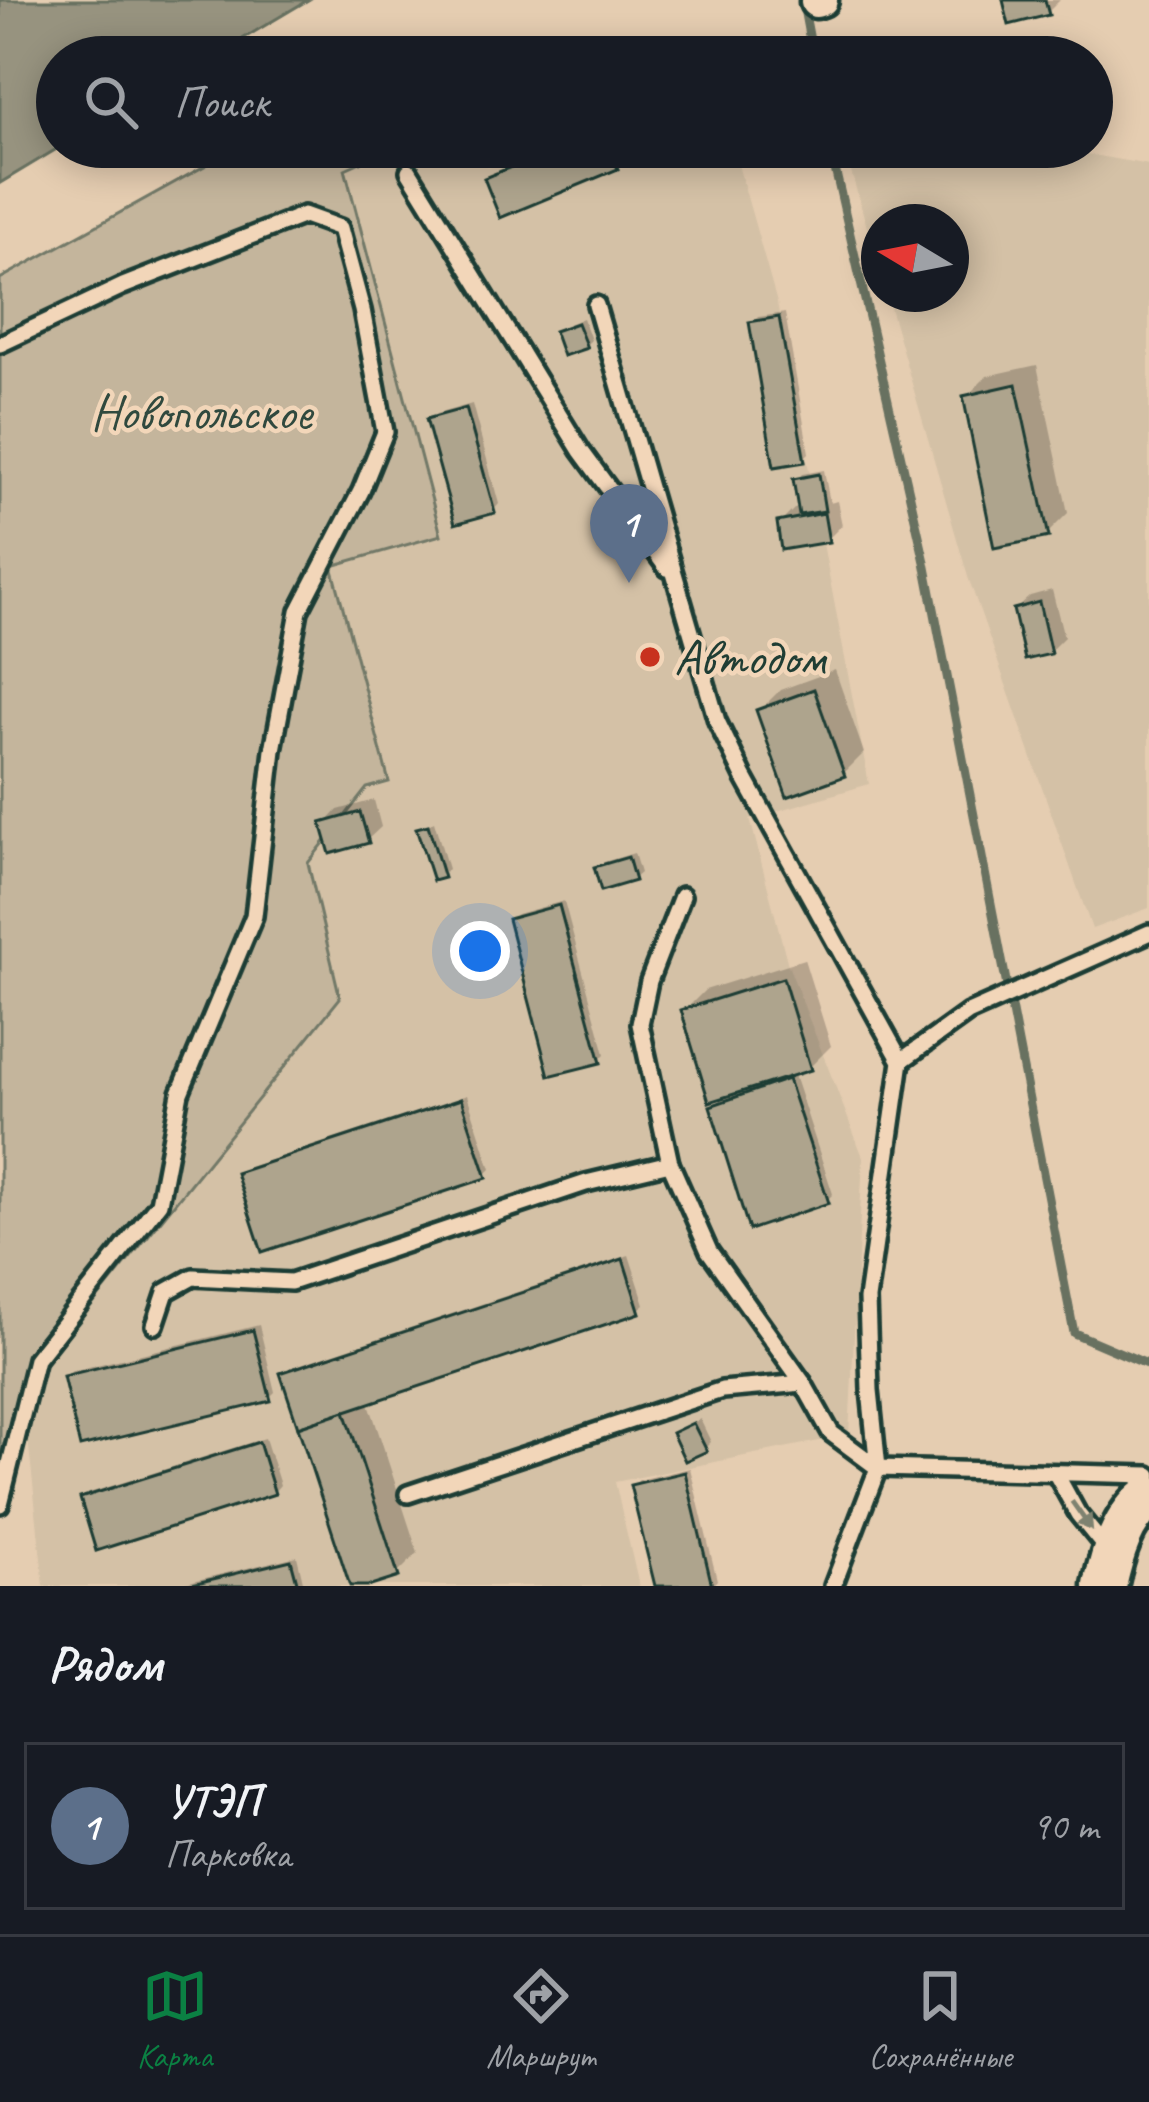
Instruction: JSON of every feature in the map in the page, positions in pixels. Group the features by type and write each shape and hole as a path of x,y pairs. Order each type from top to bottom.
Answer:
{"street":[{"path":"1108,1571 1136,1508 1149,1497"}],"lane":[{"path":"410,171 581,451 676,580"},
{"path":"0,344 123,286 304,215 340,228 362,310 385,432 361,491 298,610 272,750 254,916 180,1093 159,1203 36,1360 0,1504"},
{"path":"596,305 717,721 743,777 901,1061 867,1299 878,1468 832,1586"},
{"path":"682,896 649,981 640,1024 670,1163 709,1251 803,1383 831,1433 878,1468 1149,1475"},
{"path":"901,1061 968,1013 1149,933"},
{"path":"155,1324 166,1292 193,1277 291,1282 586,1184 670,1163"},
{"path":"408,1494 722,1390 803,1383"},
{"path":"1055,1474 1108,1571"}],"shaded area":[{"path":"0,0 308,0 247,36 36,36 36,161 0,183"},
{"path":"1113,159 1149,165 1149,908 1092,929 968,577 891,312 969,312 969,204 861,206 850,168 1113,168"},
{"path":"739,168 777,303 869,784 750,819 788,965 863,1157 849,1435 615,1482 639,1586 44,1586 23,1391 340,998 295,810 389,781 331,566 441,535 345,169"}],"green space":[{"name":"Новопольское","path":"201,168 347,168 441,535 332,566 389,782 367,788 308,863 340,998 23,1391 0,1470 0,279"}],"building":[{"path":"1003,0 1045,0 1049,15 1009,25"},
{"path":"509,168 618,169 500,218 484,178"},
{"path":"779,317 805,462 774,467 749,322"},
{"path":"577,323 587,348 563,356 554,331"},
{"path":"1016,384 1049,537 994,548 963,396"},
{"path":"466,408 495,513 455,524 426,419"},
{"path":"819,474 825,511 799,515 793,479"},
{"path":"824,513 829,542 781,550 777,522"},
{"path":"1039,602 1051,654 1025,660 1013,609"},
{"path":"814,689 845,776 787,797 756,710"},
{"path":"360,812 369,843 330,854 321,823"},
{"path":"428,825 444,878 433,881 416,828"},
{"path":"628,857 635,881 601,891 594,867"},
{"path":"559,905 601,1063 549,1076 508,919"},
{"path":"783,978 811,1070 709,1102 681,1010"},
{"path":"788,1079 829,1203 749,1230 710,1106"},
{"path":"461,1099 487,1178 262,1252 236,1173"},
{"path":"623,1259 640,1313 298,1427 280,1373"},
{"path":"253,1330 271,1401 80,1447 63,1376"},
{"path":"345,1411 399,1577 371,1586 350,1586 298,1427"},
{"path":"693,1423 707,1451 685,1461 672,1433"},
{"path":"259,1442 275,1494 96,1551 80,1498"},
{"path":"685,1472 712,1586 655,1586 630,1485"},
{"path":"291,1560 298,1586 184,1586"}],"waterway":[{"path":"803,3 809,36"},
{"path":"835,168 925,562 1074,1333 1149,1365"}],"place":[{"name":"УТЭП","path":"629,583"},
{"name":"Автодом","path":"650,657"}]}
